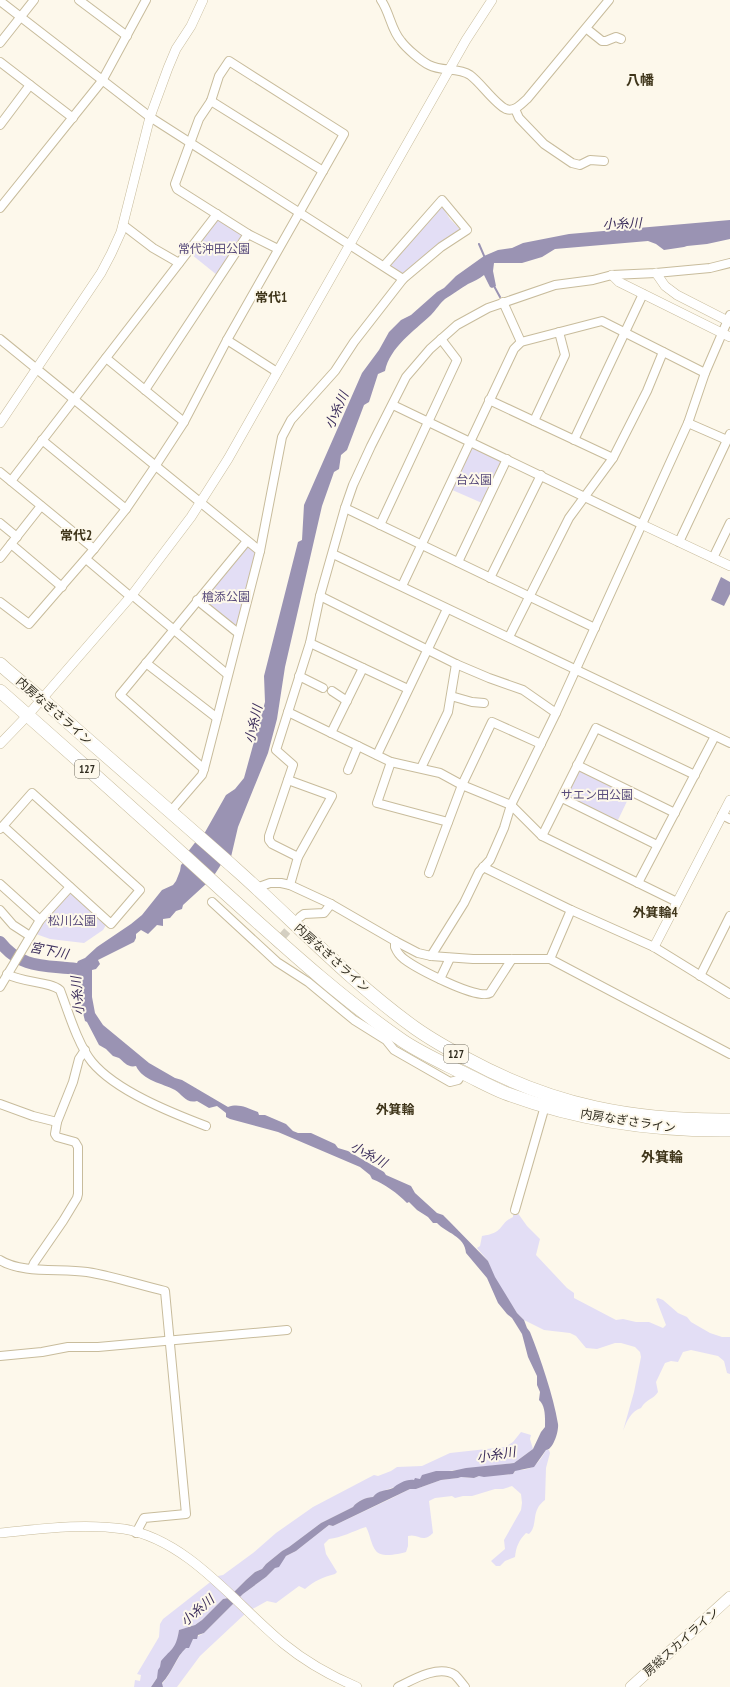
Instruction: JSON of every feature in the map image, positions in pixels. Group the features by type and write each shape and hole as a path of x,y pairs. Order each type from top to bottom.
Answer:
{"highway":[{"name":"内房なぎさライン","path":"0,664 238,871 343,969 416,1029 490,1072 547,1095 595,1109 659,1119 730,1120"},
{"name":"内房なぎさライン","path":"0,691 280,943 325,988 403,1041 428,1056 504,1092 545,1106 595,1119 647,1126 697,1131 730,1130"}],"main road":[{"name":"房総スカイライン","path":"631,1687 730,1597"}],"street":[{"path":"0,43 34,0"},
{"path":"79,0 90,3 126,36"},
{"path":"0,208 102,81 146,0"},
{"path":"0,423 106,263 123,225 150,118 176,49 191,26 202,0"},
{"path":"381,0 386,7 392,26 400,41 429,65 468,74 506,109 515,109 527,99 587,29 609,0"},
{"path":"0,744 28,716 131,596 168,549 201,502 228,459 466,40 492,0"},
{"path":"0,1 150,118 301,212 403,278"},
{"path":"587,29 602,41 616,37 621,39"},
{"path":"0,602 29,624 86,559 126,509 184,422 227,340 344,134 229,61 219,76 210,101 199,119 175,184 177,189 248,234 278,249"},
{"path":"0,62 73,118"},
{"path":"0,125 30,85"},
{"path":"210,101 323,171"},
{"path":"515,109 519,118 544,144 572,163 580,165 590,160 604,161"},
{"path":"170,812 202,775 204,769 227,674 260,552 282,437 291,420 335,371 354,342 403,278 441,247 467,230 442,200 384,266"},
{"path":"11,481 217,214"},
{"path":"123,225 153,248 179,264"},
{"path":"145,390 248,234"},
{"path":"298,857 272,844 269,840 269,836 293,765 276,750 310,642 320,596 353,485 406,377 430,349 457,325 488,308 503,302 555,285 593,280 612,275 710,268 730,263"},
{"path":"431,956 464,903 478,872 490,860 504,828 511,805 556,713 643,525 688,423 705,373 726,335 729,319 677,295 665,286 656,273"},
{"path":"612,275 619,282 726,335"},
{"path":"574,440 643,294"},
{"path":"503,302 521,342"},
{"path":"402,586 514,349 521,342 602,321 705,373"},
{"path":"534,421 565,355 559,332"},
{"path":"0,339 156,465 260,552"},
{"path":"380,525 457,360 441,339"},
{"path":"227,340 277,372"},
{"path":"509,637 569,518 613,458 647,391 663,352"},
{"path":"106,358 184,422"},
{"path":"490,400 613,458"},
{"path":"393,405 730,566"},
{"path":"679,542 728,437 688,423"},
{"path":"42,440 126,509"},
{"path":"458,562 507,459"},
{"path":"0,472 94,549"},
{"path":"490,578 541,475"},
{"path":"0,558 41,506"},
{"path":"345,508 595,628"},
{"path":"0,523 17,537"},
{"path":"713,558 730,523"},
{"path":"204,769 120,695 247,541"},
{"path":"11,544 62,587"},
{"path":"333,554 730,743"},
{"path":"86,559 227,674"},
{"path":"320,596 456,664 523,690 556,713"},
{"path":"197,600 238,633"},
{"path":"377,755 447,609"},
{"path":"310,642 408,689"},
{"path":"146,663 216,718"},
{"path":"421,768 448,712 456,664"},
{"path":"331,733 363,668"},
{"path":"299,676 324,688"},
{"path":"332,691 347,701"},
{"path":"451,696 472,702 484,703"},
{"path":"288,712 391,762 421,768 440,774 462,785 511,805 542,836 677,902"},
{"path":"429,873 462,785 492,722 541,744"},
{"path":"542,836 596,728 695,775"},
{"path":"638,883 715,736"},
{"path":"348,770 358,746"},
{"path":"391,762 377,803 448,822"},
{"path":"578,765 675,813"},
{"path":"288,780 332,796 298,857 290,885"},
{"path":"32,793 140,890 111,924 1,828 32,793"},
{"path":"562,798 657,845"},
{"path":"654,947 677,902 726,817 730,800"},
{"path":"484,867 570,910 654,947 730,994"},
{"path":"256,888 270,883 281,882 290,885 331,904 418,953 450,958 550,959 730,1054"},
{"path":"0,884 40,920"},
{"path":"0,986 5,972 40,920 70,887"},
{"path":"212,902 276,962 308,982 325,988"},
{"path":"300,917 304,914 324,913 331,904"},
{"path":"0,910 28,939"},
{"path":"550,959 570,910"},
{"path":"700,976 730,916"},
{"path":"395,941 395,947 400,956 440,979 473,993 488,995 512,959"},
{"path":"268,953 274,946"},
{"path":"440,979 450,958"},
{"path":"5,972 19,980 46,985 60,990 85,1050 92,1062 104,1074 151,1103 206,1126"},
{"path":"32,1268 63,1221 78,1194 78,1147 75,1142 57,1137 55,1134 57,1122 71,1088 79,1059 85,1050"},
{"path":"0,1104 33,1116 57,1122"},
{"path":"515,1210 545,1106"},
{"path":"0,1260 8,1264 32,1268 89,1273 165,1291 186,1514 144,1518 136,1533"},
{"path":"0,1356 42,1352 68,1347 98,1347 288,1330"},
{"path":"0,1533 62,1527 91,1526 125,1529 150,1537 180,1553 212,1578 283,1643 302,1657 326,1672 357,1687"},
{"path":"398,1687 428,1673 440,1672 454,1674 465,1687"}],"green space":[{"path":"439,208 443,208 450,219 460,229 459,234 404,274 400,274 390,267 390,263"},
{"name":"常代沖田公園","path":"219,220 241,233 242,237 217,275 191,254 215,221"},
{"name":"台公園","path":"471,445 499,459 501,463 482,503 450,489"},
{"name":"槍添公園","path":"247,545 255,550 256,553 237,626 234,627 203,601 202,598"},
{"name":"サエン田公園","path":"578,772 582,772 630,795 617,821 568,798 567,794"},
{"name":"松川公園","path":"68,894 72,894 106,925 103,930 84,943 50,939 36,934 42,922"},
{"path":"517,1212 527,1226 540,1239 536,1255 567,1288 574,1293 574,1298 616,1320 623,1319 636,1322 649,1322 663,1328 666,1325 656,1299 658,1298 663,1300 678,1313 687,1317 691,1322 710,1333 722,1337 730,1337 730,1374 727,1373 724,1361 718,1356 691,1350 683,1352 678,1362 671,1361 665,1363 656,1382 658,1392 645,1402 641,1408 632,1414 623,1431 634,1392 641,1357 640,1352 635,1347 621,1343 615,1343 597,1349 586,1348 576,1336 570,1333 544,1330 524,1320 517,1313 494,1277 488,1261 477,1248 480,1246 482,1236 498,1231 505,1222 513,1217 513,1215"},
{"path":"521,1432 531,1435 530,1439 533,1449 514,1463 432,1473 422,1479 387,1489 373,1497 362,1500 353,1507 321,1523 282,1551 262,1569 255,1572 228,1598 223,1599 202,1620 195,1625 179,1630 175,1645 171,1652 165,1657 157,1678 151,1687 134,1687 135,1680 140,1681 141,1675 137,1674 159,1637 160,1624 163,1619 218,1576 223,1575 253,1553 276,1533 313,1507 374,1475 378,1476 397,1467 422,1466 450,1453 505,1447 513,1442"},
{"path":"546,1450 549,1450 550,1453 546,1468 545,1500 540,1504 536,1513 532,1530 529,1534 526,1533 521,1538 515,1557 505,1561 500,1566 496,1566 491,1561 505,1549 504,1540 521,1510 521,1494 512,1486 503,1489 495,1489 472,1496 435,1498 429,1501 433,1533 426,1538 412,1535 408,1536 408,1546 406,1552 390,1555 378,1553 373,1546 366,1527 343,1536 329,1539 324,1544 326,1554 337,1572 335,1574 319,1580 305,1589 299,1586 276,1603 267,1601 247,1612 200,1656 177,1687 163,1687 162,1684 182,1652 193,1639 204,1633 243,1594 266,1577 286,1556 296,1551 329,1525 333,1526 410,1489 416,1489 441,1480 461,1477 474,1478 479,1476 513,1474 516,1470 531,1468 537,1463"}],"shaded area":[{"path":"730,220 730,239 707,244 664,250 656,244 648,241 555,249 542,257 522,263 494,263 493,271 496,286 492,288 490,287 484,275 465,286 445,299 431,315 410,333 397,347 388,362 385,371 378,374 369,402 364,405 347,450 341,455 339,469 334,472 322,506 285,667 277,719 268,753 238,827 231,857 204,834 226,795 235,789 244,778 265,702 264,676 298,542 302,540 304,505 362,373 379,350 389,332 401,320 411,315 437,292 444,288 456,276 484,256 498,250 512,248 523,243 569,234"},
{"path":"721,577 730,582 730,594 724,606 711,600"},
{"path":"197,840 222,863 213,877 187,853"},
{"path":"183,863 206,884 183,905 182,909 176,911 170,918 163,919 163,926 157,925 148,934 141,930 136,934 134,942 98,960 100,964 96,969 92,970 92,997 95,1013 103,1025 149,1063 175,1078 182,1080 228,1107 239,1106 247,1108 258,1112 259,1115 265,1115 286,1124 293,1131 298,1133 311,1133 335,1144 338,1148 348,1151 384,1172 386,1175 411,1186 415,1193 437,1213 443,1215 488,1261 495,1277 517,1313 524,1320 530,1332 546,1378 553,1401 558,1427 553,1444 546,1450 534,1467 515,1471 513,1474 484,1477 479,1476 474,1478 461,1477 441,1480 416,1489 410,1489 333,1526 329,1525 296,1551 286,1556 279,1567 275,1568 266,1577 243,1594 204,1633 198,1635 197,1639 193,1639 189,1648 186,1648 177,1660 169,1675 162,1683 163,1687 151,1687 157,1678 161,1661 175,1645 179,1630 195,1625 202,1620 223,1599 228,1598 255,1572 262,1569 282,1551 321,1523 353,1507 362,1500 373,1497 377,1493 393,1488 405,1481 414,1480 415,1478 420,1479 422,1475 436,1471 452,1471 514,1463 533,1449 545,1427 545,1413 539,1400 540,1392 537,1385 537,1376 528,1357 522,1334 512,1318 498,1303 487,1278 466,1253 465,1247 459,1239 437,1223 433,1223 428,1217 417,1210 409,1202 407,1203 391,1189 372,1179 370,1175 360,1167 278,1132 230,1119 226,1117 226,1113 217,1106 209,1108 197,1101 193,1102 187,1100 175,1090 143,1075 136,1066 126,1064 99,1045 87,1022 85,1021 75,981 75,971 59,968 66,964 75,967 78,961 85,958 97,947 142,915 162,890 173,885"}],"waterway":[{"path":"479,244 485,258"},
{"path":"494,286 500,297"},
{"name":"宮下川","path":"0,942 8,951 25,961 44,966 76,969"}],"tunnel":[{"path":"274,946 296,921"}],"district":[{"name":"八幡","path":"640,80"},
{"name":"常代1","path":"271,297"},
{"name":"常代2","path":"76,535"},
{"name":"外箕輪4","path":"655,912"},
{"name":"外箕輪","path":"395,1109"},
{"name":"外箕輪","path":"662,1157"}],"water label":[{"name":"小糸川","path":"622,223"},
{"name":"小糸川","path":"336,410"},
{"name":"小糸川","path":"253,724"},
{"name":"小糸川","path":"77,996"},
{"name":"小糸川","path":"369,1154"},
{"name":"小糸川","path":"496,1454"},
{"name":"小糸川","path":"197,1610"}]}
